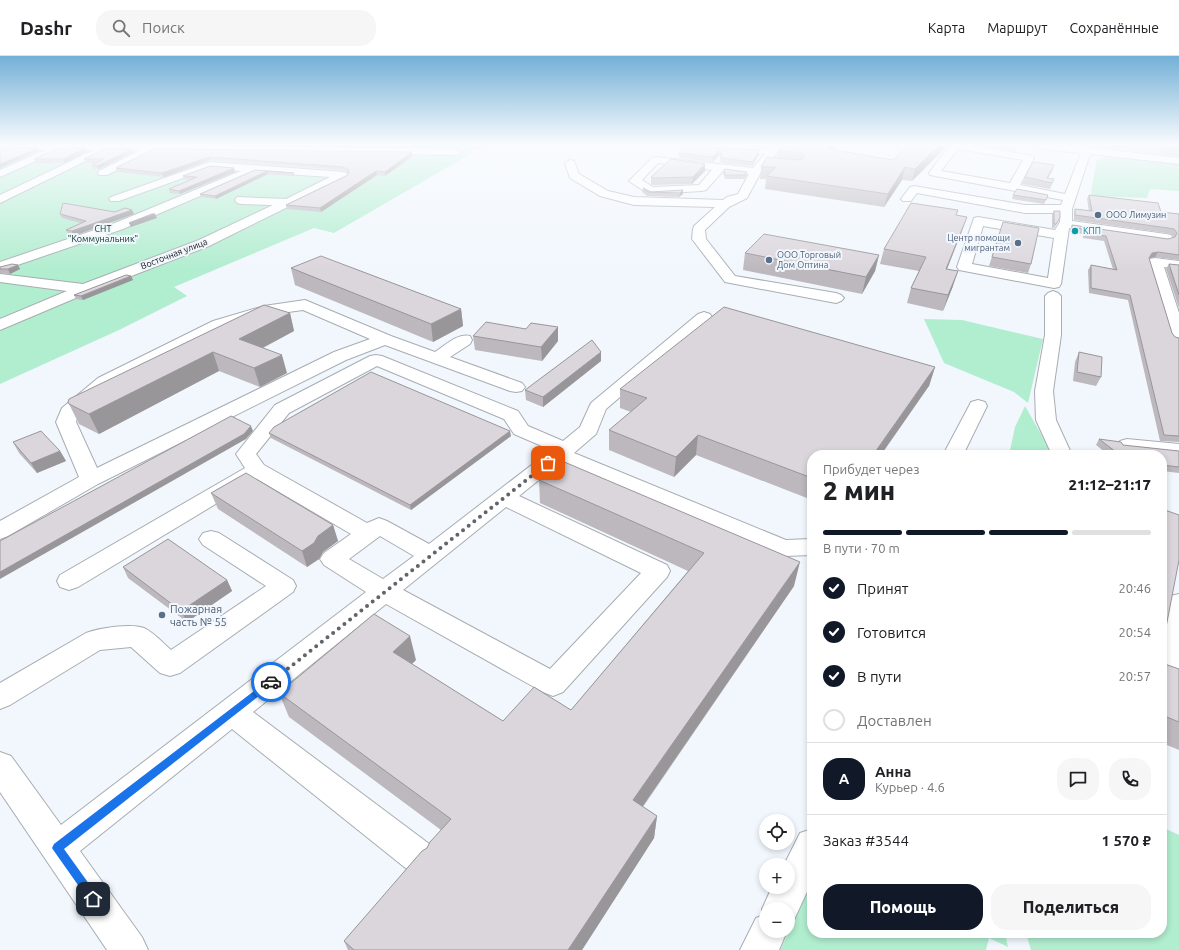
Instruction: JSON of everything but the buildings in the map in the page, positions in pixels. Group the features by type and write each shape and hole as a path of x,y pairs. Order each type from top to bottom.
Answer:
{"street":[{"path":"0,199 25,187"},
{"path":"115,199 149,187"},
{"path":"0,267 119,226 212,187"},
{"name":"Восточная улица","path":"0,325 85,289 204,243 320,187"},
{"path":"592,187 604,194 634,201 727,204"},
{"path":"644,187 651,191 703,187"},
{"path":"748,187 743,196 727,204 699,229 699,239 730,279 836,298"},
{"path":"1013,187 1068,203"},
{"path":"1074,187 1068,203 1063,229 1054,284 964,267 978,221 1063,229 1166,238"},
{"path":"907,200 914,189 1024,209 1068,203"},
{"path":"241,200 288,202"},
{"path":"1179,265 1155,262 1179,338"},
{"path":"0,278 85,289"},
{"path":"1053,296 1053,335 1044,391 1046,420 1060,450"},
{"path":"91,479 66,422 69,412 104,382 219,324 264,311 305,305 385,339 516,387"},
{"path":"57,848 385,592 589,430 598,407 704,316"},
{"path":"0,531 91,479 340,356 385,339"},
{"path":"437,358 464,340"},
{"path":"368,534 257,470 246,454 282,409 376,360 511,415 521,430 562,451 784,548 807,547"},
{"path":"956,450 978,406"},
{"path":"1127,445 1179,450"},
{"path":"69,581 257,470"},
{"path":"431,555 379,526 332,559 385,592 553,684 658,572 504,498"},
{"path":"0,697 95,640 136,636 170,665 284,586 211,539"},
{"path":"1167,672 1179,603"},
{"path":"232,712 420,858"},
{"path":"0,766 130,950"},
{"path":"784,902 807,855"},
{"path":"759,950 765,938"}],"green space":[{"name":"СНТ \"Коммунальник\"","path":"0,187 414,187 334,233 314,228 174,287 187,296 119,330 0,384"},
{"path":"1092,187 1179,187 1179,191 1151,189 1147,198 1092,196"},
{"path":"924,319 962,320 1043,339 1028,403 1014,392 944,363"},
{"path":"1025,406 1050,450 1010,450 1015,427"},
{"path":"1167,829 1179,835 1179,950 1031,950 1027,938 1167,938"},
{"path":"807,893 807,938 989,938 986,950 780,950 786,938 795,938 795,919"},
{"path":"989,938 1006,938 1008,947"}],"way so far":[{"path":"271,682 548,463"}],"place":[{"name":"ООО Лимузин","path":"1098,215"},
{"name":"КПП","path":"1075,231"},
{"name":"Центр помощи мигрантам","path":"1018,243"},
{"name":"ООО Торговый Дом Оптина","path":"769,260"},
{"name":"Пожарная часть № 55","path":"162,615"}],"route":[{"path":"93,899 57,848 271,682"}]}
